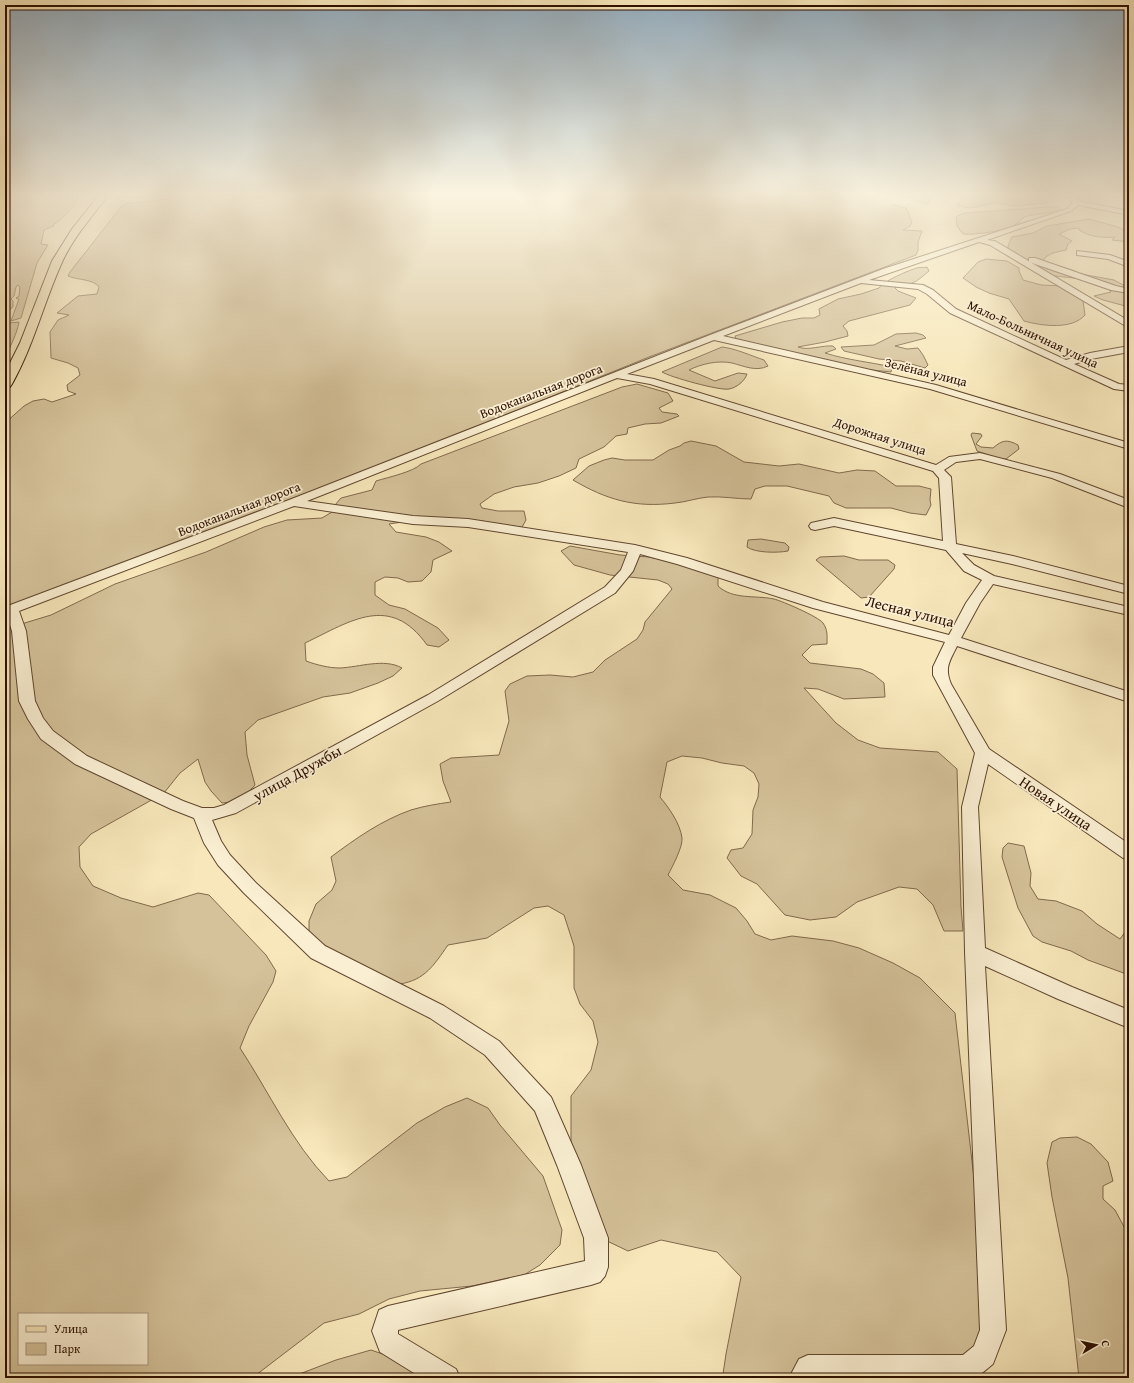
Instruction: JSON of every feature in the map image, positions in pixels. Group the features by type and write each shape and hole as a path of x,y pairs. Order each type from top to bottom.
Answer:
{"main road":[{"path":"5,384 17,363 59,260"}],"street":[{"name":"Водоканальная дорога","path":"9,611 293,502 713,337 920,260"},
{"path":"1020,260 1129,325"},
{"path":"1030,260 1114,288 1129,291"},
{"path":"1116,260 1129,265"},
{"name":"Мало-Больничная улица","path":"860,282 920,287 930,292 953,311 1117,387 1129,388"},
{"name":"Зелёная улица","path":"713,337 933,386 1129,446"},
{"path":"1066,363 1090,356 1129,349"},
{"name":"Дорожная улица","path":"616,375 651,381 826,434 937,470 945,477 950,546"},
{"path":"937,470 954,459 980,456 1056,476 1129,504"},
{"name":"Лесная улица","path":"293,502 413,520 468,522 635,549 682,561 818,605 953,640 1129,697"},
{"path":"815,526 834,522 1013,560 1129,590"},
{"path":"950,546 964,564 990,579 1129,611"},
{"name":"улица Дружбы","path":"9,611 18,631 27,701 36,719 47,735 81,760 177,805 201,814 214,814 230,809 433,698 610,590 627,571 635,549"},
{"path":"802,1378 808,1368 968,1368 984,1355 993,1330 975,952 970,807 983,753 940,676 940,668 953,640 973,603 990,579"},
{"name":"Новая улица","path":"983,753 1129,853"},
{"path":"201,814 213,843 224,860 250,888 318,952 437,1012 492,1048 544,1104 569,1165 596,1238 596,1267 591,1273 388,1319 385,1325 385,1335 389,1343 447,1378"},
{"path":"975,952 1065,993 1129,1019"}],"green space":[{"path":"5,260 39,260 21,318 11,321 19,299 16,298 19,296 20,287 18,285 14,296 11,299 13,301 13,307 9,310 5,324"},
{"path":"80,260 904,260 649,357 435,444 5,608 5,423 24,406 33,401 44,399 52,402 76,394 68,391 67,385 80,375 78,368 68,363 51,358 50,332 58,320 69,315 57,313 78,296 97,294 99,287 93,282 68,276"},
{"path":"985,260 1007,261 1019,268 1023,280 1041,285 1063,286 1079,294 1083,301 1085,315 1073,323 1056,326 1024,321 1009,299 989,293 976,287 963,278 978,262"},
{"path":"1027,260 1044,260 1043,261 1081,274 1114,280 1129,288 1129,307 1094,296 1111,292 1107,287 1083,279 1046,274"},
{"path":"927,267 929,271 916,281 895,288 898,291 916,298 910,305 849,321 843,326 847,331 848,336 798,347 806,348 833,346 836,349 825,353 892,367 891,372 863,369 736,339 735,336 782,322 802,318 814,318 820,315 819,309 838,299 879,288 902,274 918,268"},
{"path":"19,322 15,336 5,359 5,338 10,332 6,332 9,323"},
{"path":"916,333 923,335 926,338 895,346 907,349 918,348 928,365 925,368 901,361 879,359 844,351 841,347 874,345 896,334"},
{"path":"722,347 737,350 764,360 768,366 764,368 754,368 727,362 715,362 704,364 689,370 715,381 738,373 747,374 740,384 729,389 716,388 695,383 662,372"},
{"path":"637,384 668,393 673,401 659,408 662,412 677,414 679,416 661,423 645,424 628,428 627,434 616,436 604,447 579,459 576,468 538,483 514,487 494,494 480,504 482,508 498,511 524,511 526,520 521,529 502,532 446,522 409,521 389,524 396,532 426,537 439,542 452,551 433,560 431,572 422,581 408,582 398,578 385,577 375,582 375,595 389,605 405,609 438,628 449,640 439,647 427,645 413,629 399,620 384,616 369,616 354,620 305,643 306,661 319,665 340,668 380,663 395,665 402,668 393,676 378,683 350,693 323,697 258,720 245,732 247,755 255,785 240,801 222,803 205,782 198,759 180,773 164,793 91,834 79,847 80,867 93,886 121,898 153,907 198,893 209,895 266,955 276,971 273,982 249,1026 240,1048 292,1134 329,1181 347,1177 417,1123 445,1107 467,1098 488,1108 500,1125 543,1176 562,1230 560,1245 540,1265 524,1275 472,1286 420,1291 389,1299 359,1314 324,1323 252,1378 5,1378 5,629 51,615 115,584 206,552 264,527 287,520 322,518 332,512 335,505 341,498 372,490 376,481 407,472 421,464 622,387"},
{"path":"972,433 981,434 982,436 976,444 981,447 993,448 999,443 1008,441 1018,445 1019,449 1006,459 1000,459 977,451 971,435"},
{"path":"691,441 716,446 744,462 779,466 799,464 839,473 857,470 875,471 896,486 919,486 931,489 931,505 926,515 891,508 846,508 834,503 829,496 787,486 765,486 755,489 751,499 708,497 675,503 647,504 622,501 598,493 573,480 589,466 604,460 612,458 625,460 653,460 669,450"},
{"path":"761,539 785,543 789,547 788,551 761,551 747,547 748,540"},
{"path":"570,546 620,555 649,557 710,570 718,578 718,586 730,593 774,599 815,617 823,623 826,628 827,644 812,645 802,655 810,663 861,669 873,674 884,683 885,697 844,699 818,689 804,688 836,723 858,740 880,748 938,752 957,769 963,931 944,931 933,905 917,889 899,887 857,902 836,917 810,920 785,915 757,884 741,876 727,858 731,850 743,848 752,834 753,810 758,797 759,784 754,773 744,766 702,758 682,756 667,762 660,797 674,816 681,832 681,846 668,875 683,890 710,895 736,908 747,921 755,934 771,940 792,936 833,941 859,948 893,963 920,978 955,1013 984,1266 983,1347 976,1378 726,1378 723,1374 741,1277 717,1252 661,1240 628,1251 605,1240 571,1155 571,1096 591,1070 598,1042 593,1021 580,1004 574,988 574,946 564,915 548,906 534,908 487,938 448,945 433,965 422,975 409,982 400,984 309,940 309,921 316,904 332,890 336,881 331,857 369,830 400,814 421,807 451,802 443,781 440,764 451,758 499,755 509,721 505,691 510,684 527,676 550,675 573,677 593,672 605,660 637,639 643,630 645,622 672,589 668,584 658,580 610,575 574,565 561,551"},
{"path":"844,556 859,560 888,560 895,565 894,569 869,597 861,598 816,560 820,557"},
{"path":"1008,843 1024,846 1031,873 1030,886 1038,899 1056,901 1082,911 1097,924 1120,939 1128,928 1129,917 1129,975 1088,960 1071,951 1042,942 1033,936 1018,908 1002,857 1003,848"},
{"path":"1077,1137 1091,1144 1108,1162 1113,1181 1103,1186 1103,1199 1115,1210 1129,1236 1129,1378 1079,1378 1068,1278 1047,1163 1052,1142 1060,1138"},
{"path":"371,1350 394,1358 426,1378 289,1378 336,1360"}]}
